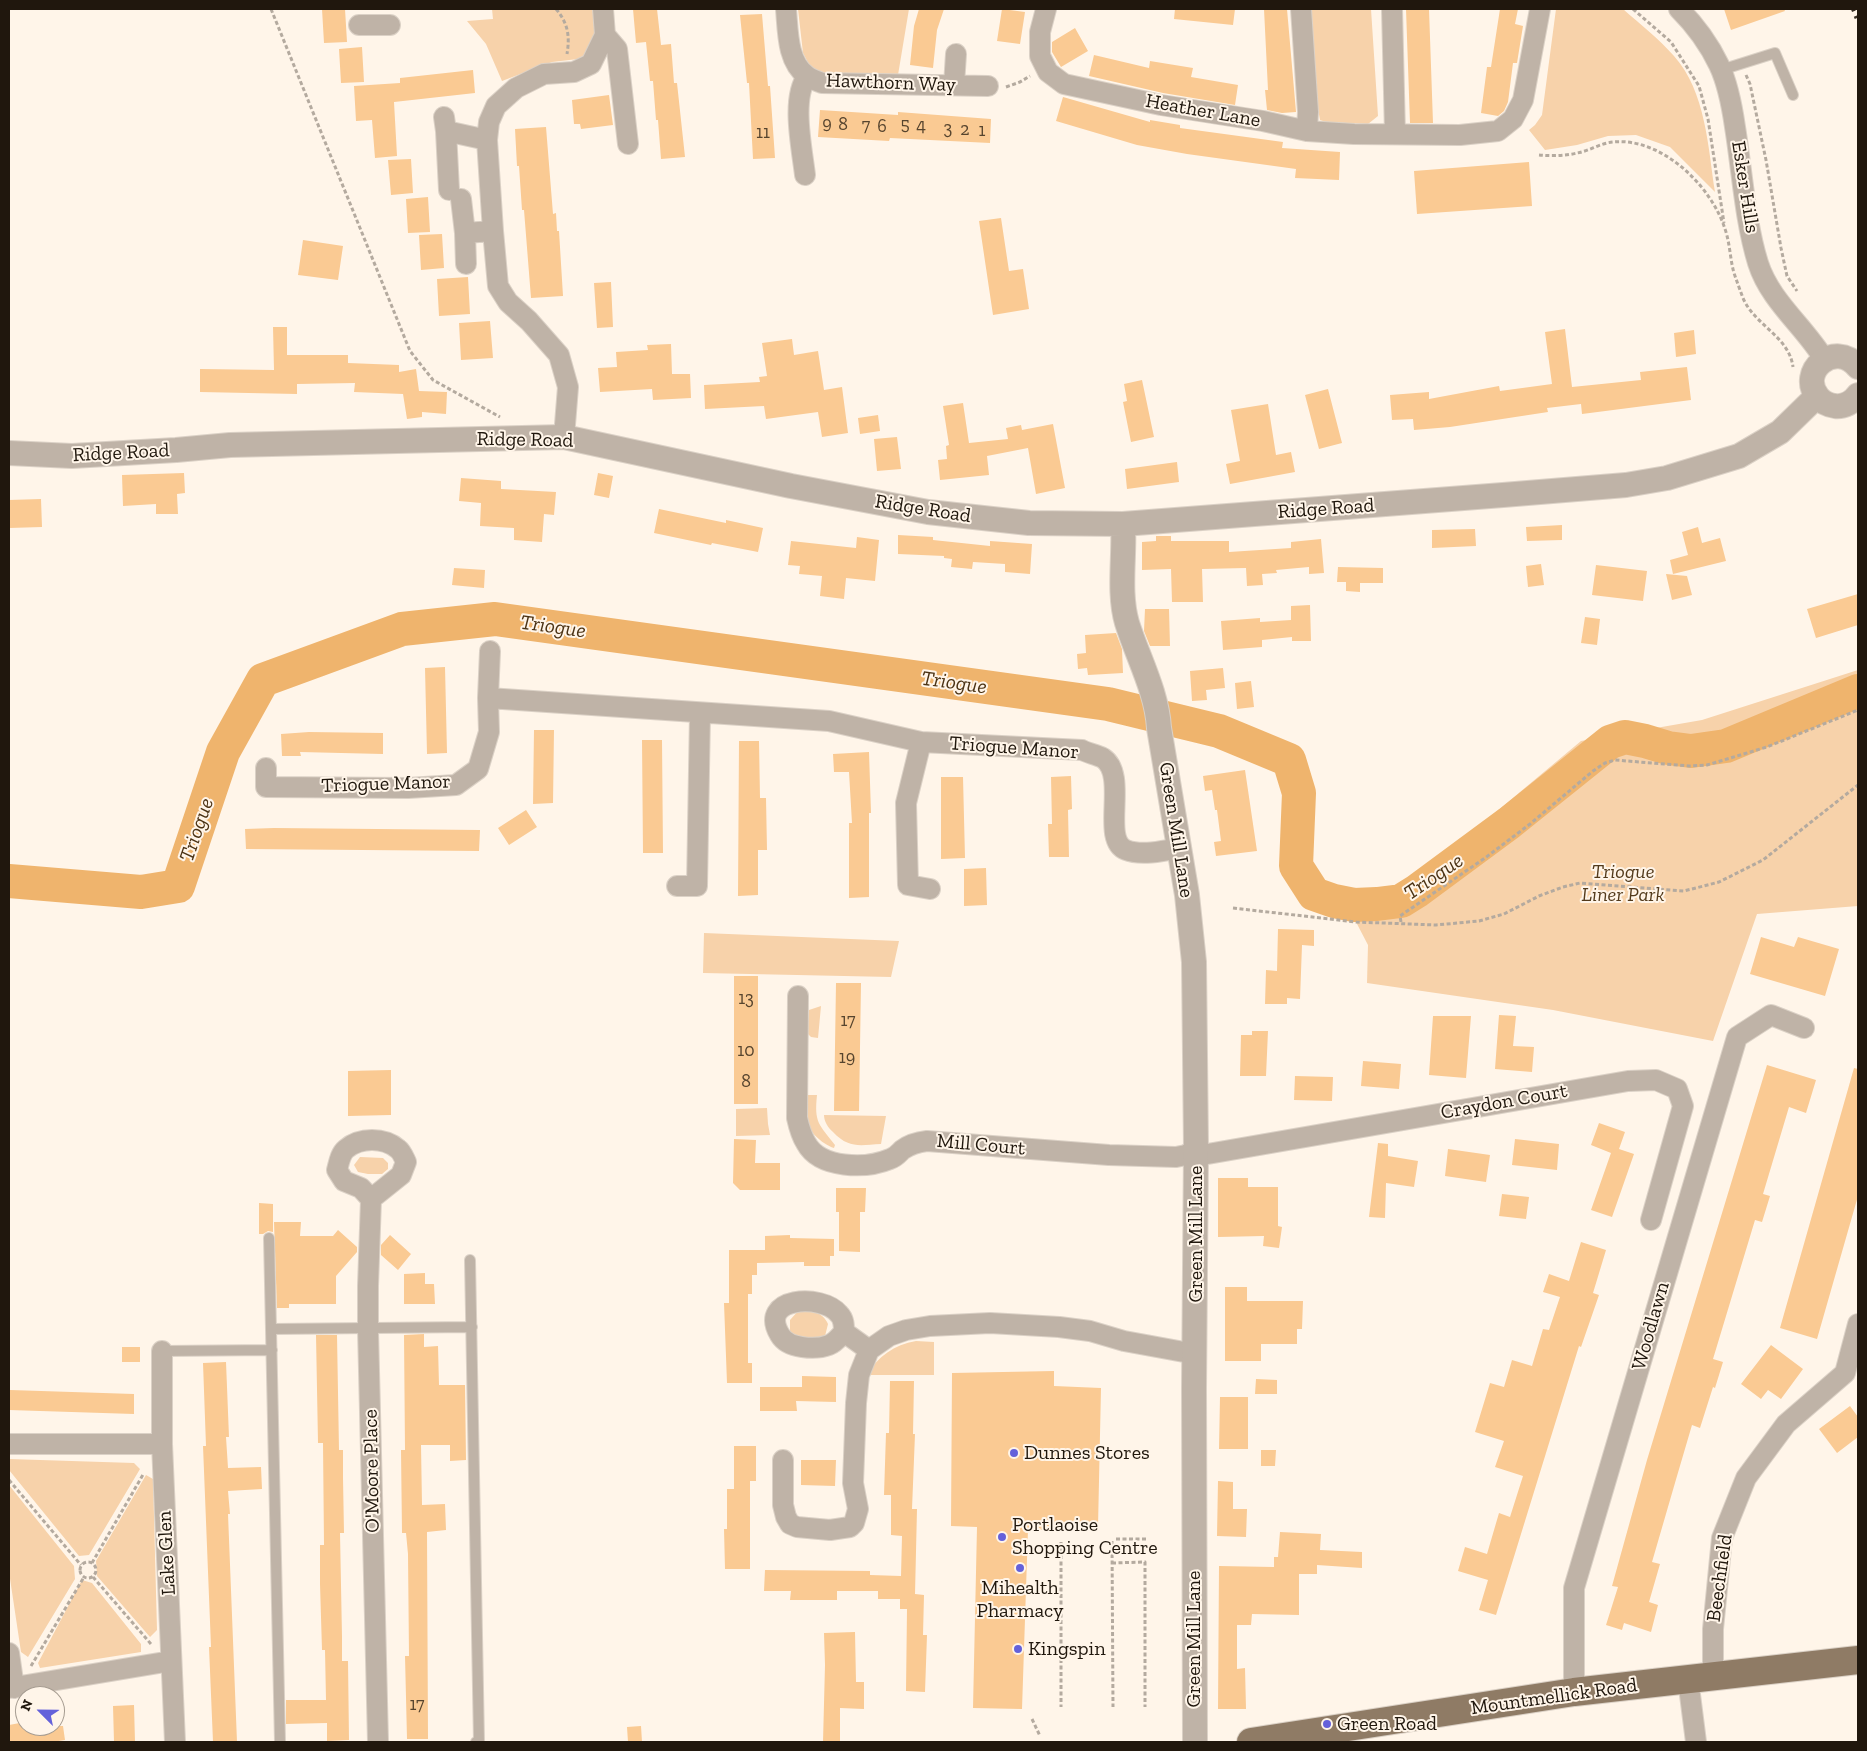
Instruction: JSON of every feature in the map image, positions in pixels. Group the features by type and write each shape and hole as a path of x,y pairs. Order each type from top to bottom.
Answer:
{"main road":[{"name":"Mountmellick Road","path":"1252,1742 1574,1692 1858,1660"}],"street":[{"path":"564,437 568,387 560,354 508,302 498,286 487,140 489,122 496,106 516,88 544,74 574,72 591,64 605,35 603,9"},
{"name":"Hawthorn Way","path":"786,9 791,49 797,66 807,77 822,83 988,86"},
{"path":"1046,9 1040,32 1040,56 1046,67"},
{"path":"1301,9 1308,112 1307,131"},
{"path":"1392,9 1395,134"},
{"name":"Heather Lane","path":"1046,67 1048,72 1064,84 1162,105 1263,121 1307,131 1354,134 1460,135 1498,131 1513,119 1523,100 1540,9"},
{"name":"Esker Hills","path":"1679,9 1706,43 1721,70 1731,100 1750,226 1764,279 1774,295 1805,334 1813,341 1824,359"},
{"path":"605,35 618,49 628,144"},
{"path":"954,85 956,54"},
{"path":"805,175 799,115 802,85 807,77"},
{"path":"466,264 465,233 455,194 445,124 487,140"},
{"path":"465,233 493,231"},
{"path":"1858,367 1852,360 1836,356 1824,359 1815,368 1812,377 1812,385 1818,396 1828,404 1844,406 1858,395"},
{"name":"Ridge Road","path":"9,453 72,456 239,444 564,437 791,486 928,512 1029,523 1123,524 1579,489 1626,485 1667,478 1739,456 1780,432 1818,396"},
{"name":"Green Mill Lane","path":"1123,524 1124,610 1158,711 1188,900 1194,962 1196,1152 1195,1742"},
{"name":"Triogue Manor","path":"266,768 266,787 408,788 456,785 478,769 489,732 490,651"},
{"name":"Triogue Manor","path":"488,698 829,721 920,742 1082,750 1104,759 1114,774 1116,839 1124,850 1135,852 1179,848"},
{"path":"677,886 696,886 700,713"},
{"name":"Triogue Manor","path":"920,742 906,803 908,884 930,889"},
{"name":"Mill Court","path":"798,996 798,1118 806,1145 818,1155 831,1162 857,1165 881,1163 896,1156 910,1145 927,1141 1109,1156 1176,1157 1196,1152"},
{"name":"Woodlawn","path":"1574,1692 1574,1588 1737,1037 1772,1016 1804,1028"},
{"name":"Craydon Court","path":"1196,1152 1628,1081 1656,1080 1677,1089 1683,1106 1651,1220"},
{"name":"O'Moore Place","path":"371,1199 368,1329 378,1742"},
{"path":"783,1460 783,1505 790,1524 797,1527 830,1530 850,1527 854,1522 858,1509 853,1483 857,1384 862,1365 869,1350 889,1336 906,1330 930,1326 990,1323 1090,1331 1124,1341 1195,1354"},
{"name":"Beechfield","path":"1715,1676 1713,1666 1713,1629 1722,1538 1746,1478 1786,1424 1851,1375 1858,1324"},
{"path":"844,1332 869,1350"},
{"name":"Lake Glen","path":"162,1351 162,1444 175,1742"},
{"path":"9,1444 162,1444"},
{"path":"9,1654 11,1688 171,1661"},
{"path":"1688,1679 1696,1742"}],"lane":[{"path":"1721,70 1775,53 1792,95"},
{"path":"269,1238 280,1742"},
{"path":"470,1260 479,1742 476,1742"},
{"path":"272,1330 472,1327"},
{"path":"162,1351 272,1350"}],"path":[{"path":"270,9 410,351 433,380 511,423 516,438"},
{"path":"555,73 568,53 569,32 562,16 556,9"},
{"path":"1634,9 1670,42 1700,86 1708,118 1734,273 1745,301 1762,324 1786,346 1792,360 1793,369"},
{"path":"1742,64 1750,84 1788,276 1798,292"},
{"path":"988,86 1007,87 1046,67"},
{"path":"1539,155 1576,154 1611,142 1634,142 1662,152 1679,164 1698,183 1725,228"},
{"path":"1401,922 1400,916 1486,858 1605,763 1616,760 1689,766 1707,765 1767,747 1858,710"},
{"path":"1233,908 1323,920 1436,925 1479,921 1504,914 1539,896 1563,887 1580,884 1684,891 1719,882 1764,860 1858,785"},
{"path":"92,1563 162,1444"},
{"path":"9,1480 81,1565 80,1570 84,1577"},
{"path":"1113,1707 1112,1563 1114,1540 1147,1539"},
{"path":"1061,1542 1061,1707"},
{"path":"81,1565 86,1562 92,1563"},
{"path":"1112,1563 1145,1562 1145,1707"},
{"path":"92,1563 96,1570 93,1577"},
{"path":"84,1577 93,1577"},
{"path":"11,1688 32,1664 84,1577"},
{"path":"93,1577 150,1643 171,1661"},
{"path":"1032,1719 1040,1736"}],"green space":[{"path":"492,9 593,9 595,36 589,52 578,59 552,62 502,81 486,44 467,21 493,19"},
{"path":"798,9 909,9 897,81 813,72 803,53"},
{"path":"1311,9 1371,9 1378,116 1368,124 1320,120"},
{"path":"1556,9 1623,9 1674,56 1685,70 1699,103 1704,121 1715,192 1670,147 1636,135 1608,136 1577,145 1545,150 1529,130 1542,115"},
{"name":"Triogue Liner Park","path":"1858,670 1858,906 1757,914 1713,1041 1553,1010 1367,983 1368,945 1356,922 1380,915 1398,894 1581,741 1702,720"},
{"path":"704,933 899,941 891,977 703,973"},
{"path":"821,1006 818,1038 811,1037 807,1033 809,1010"},
{"path":"806,1095 817,1095 817,1118 821,1127 835,1145 834,1148 820,1140 808,1126 805,1116"},
{"path":"767,1108 770,1135 736,1136 736,1109"},
{"path":"824,1115 886,1116 881,1144 855,1145 844,1141 829,1128"},
{"path":"360,1157 383,1158 388,1163 388,1169 382,1174 358,1172 354,1165"},
{"path":"799,1310 812,1311 820,1314 826,1320 828,1324 825,1336 814,1339 796,1338 790,1331 790,1320"},
{"path":"916,1341 934,1342 934,1375 867,1375 876,1362 887,1352 901,1345"},
{"path":"9,1459 134,1463 140,1469 89,1555 79,1556 9,1470"},
{"path":"146,1475 153,1479 157,1630 150,1637 97,1576 96,1561"},
{"path":"9,1485 74,1566 75,1579 28,1657 21,1652 9,1572"},
{"path":"82,1580 92,1583 141,1644 141,1652 40,1668 38,1663"}],"building":[{"path":"322,9 345,9 347,42 324,43"},
{"path":"633,9 657,9 661,45 671,44 674,83 677,83 685,157 661,159 653,81 650,81 646,42 636,43"},
{"path":"919,9 944,9 937,30 933,68 910,65 914,26"},
{"path":"1002,9 1025,12 1020,44 997,41"},
{"path":"1175,9 1235,9 1233,25 1174,19"},
{"path":"1264,9 1287,9 1296,112 1282,113 1267,110 1265,90 1268,90"},
{"path":"1406,9 1429,9 1433,123 1410,123"},
{"path":"1500,9 1518,9 1515,24 1523,26 1517,63 1513,63 1508,102 1504,111 1498,116 1481,113 1487,67 1491,67"},
{"path":"1724,9 1784,9 1785,11 1731,30"},
{"path":"762,14 775,158 753,159 749,83 747,83 740,15"},
{"path":"1075,28 1088,51 1061,67 1052,52 1052,42"},
{"path":"362,47 364,82 341,83 339,49"},
{"path":"1094,55 1149,68 1150,61 1193,68 1191,77 1238,85 1235,105 1163,93 1089,76"},
{"path":"473,70 475,93 394,102 397,156 375,158 372,120 356,121 354,86 400,83 400,78"},
{"path":"609,95 613,125 581,129 580,124 574,124 572,100"},
{"path":"1063,97 1150,122 1150,120 1180,125 1180,128 1283,142 1282,148 1340,152 1339,180 1295,178 1296,169 1137,145 1056,121"},
{"path":"820,110 898,115 898,112 991,119 990,143 890,138 889,141 818,137"},
{"path":"546,127 553,214 556,213 557,231 559,231 563,296 531,298 515,129"},
{"path":"411,159 413,193 391,195 388,160"},
{"path":"1529,162 1532,206 1417,214 1414,171"},
{"path":"428,197 430,232 408,233 406,199"},
{"path":"1001,218 1009,271 1023,269 1029,309 993,315 979,221"},
{"path":"442,234 444,268 421,270 419,235"},
{"path":"303,240 343,246 338,280 298,275"},
{"path":"468,277 470,314 439,316 437,279"},
{"path":"611,282 613,327 597,328 594,283"},
{"path":"490,321 493,358 461,360 459,323"},
{"path":"273,327 287,327 287,355 348,355 348,363 399,365 399,372 416,369 419,391 447,392 446,414 422,412 422,417 407,419 403,394 354,392 355,383 297,384 297,394 200,392 200,369 274,370"},
{"path":"1565,329 1572,387 1641,380 1640,372 1687,367 1691,400 1582,414 1581,404 1547,408 1548,412 1450,427 1414,430 1413,419 1392,420 1390,395 1429,392 1429,399 1499,386 1500,391 1552,384 1545,332"},
{"path":"1694,330 1696,354 1676,357 1674,333"},
{"path":"792,339 794,355 818,351 824,390 842,387 848,433 822,437 818,412 766,419 764,406 705,409 704,385 760,382 759,377 767,376 762,343"},
{"path":"671,344 672,374 690,374 691,398 653,400 652,389 600,392 598,368 617,367 616,352 648,350 647,345"},
{"path":"1142,380 1154,437 1131,442 1123,402 1127,401 1124,384"},
{"path":"1328,389 1342,443 1319,449 1305,395"},
{"path":"963,403 969,443 1008,439 1006,428 1021,425 1022,430 1053,424 1065,488 1036,494 1028,448 987,456 989,475 940,480 938,460 947,459 946,446 949,445 943,406"},
{"path":"1268,404 1276,455 1291,452 1295,472 1230,484 1226,464 1240,461 1231,410"},
{"path":"878,415 880,431 860,434 858,418"},
{"path":"897,437 901,469 877,471 874,439"},
{"path":"1177,462 1179,482 1127,489 1125,469"},
{"path":"184,473 185,493 177,494 178,514 156,514 156,504 123,506 122,475"},
{"path":"598,473 613,476 609,498 594,495"},
{"path":"461,478 501,481 501,489 556,492 554,515 544,514 542,542 514,540 514,528 480,526 481,503 459,501"},
{"path":"41,499 42,527 9,528 9,500"},
{"path":"659,509 726,523 726,520 763,528 758,552 712,543 711,545 654,533"},
{"path":"1562,525 1562,540 1527,541 1526,527"},
{"path":"1698,527 1702,543 1720,538 1726,561 1673,574 1670,560 1688,555 1682,532"},
{"path":"1475,529 1476,546 1432,548 1432,530"},
{"path":"898,535 933,537 933,540 990,546 990,541 1032,544 1030,574 1005,572 1005,564 973,562 972,569 951,567 952,559 944,558 944,556 898,554"},
{"path":"1156,536 1171,536 1171,541 1229,541 1229,552 1291,548 1291,542 1321,539 1324,573 1309,574 1309,567 1276,570 1277,573 1262,574 1263,585 1247,586 1246,568 1202,569 1203,602 1172,602 1171,569 1142,570 1142,542 1156,541"},
{"path":"857,537 879,540 875,581 846,578 844,599 820,596 822,576 799,574 800,566 788,565 791,541 856,548"},
{"path":"1541,564 1544,585 1528,587 1526,566"},
{"path":"1596,565 1647,571 1643,601 1592,595"},
{"path":"1338,567 1383,568 1383,583 1360,583 1360,592 1346,591 1346,582 1337,582"},
{"path":"454,568 485,570 484,588 452,585"},
{"path":"1666,574 1687,576 1692,595 1672,600"},
{"path":"1858,594 1858,625 1816,638 1807,609"},
{"path":"1310,605 1311,641 1292,641 1292,637 1262,640 1262,647 1223,650 1221,621 1260,618 1260,622 1291,620 1291,606"},
{"path":"1145,609 1169,609 1170,646 1150,646 1144,631"},
{"path":"1585,617 1600,619 1597,645 1581,643"},
{"path":"1116,633 1122,649 1123,673 1088,675 1087,668 1078,669 1077,654 1086,653 1085,635"},
{"path":"445,667 447,753 427,754 425,668"},
{"path":"1223,668 1225,688 1206,690 1207,700 1192,701 1190,671"},
{"path":"1251,681 1254,707 1237,709 1235,683"},
{"path":"534,730 554,730 553,803 533,804"},
{"path":"309,732 383,733 383,754 300,752 301,756 282,756 281,734"},
{"path":"642,740 662,740 663,853 643,853"},
{"path":"739,741 759,741 760,798 766,798 767,850 758,850 758,895 738,896"},
{"path":"869,752 871,813 869,813 869,897 849,898 849,823 852,823 849,772 834,772 833,754"},
{"path":"1245,770 1257,851 1216,856 1214,842 1221,841 1217,810 1215,810 1212,790 1205,791 1203,776"},
{"path":"1071,776 1072,809 1068,810 1069,857 1049,857 1048,824 1052,824 1051,777"},
{"path":"941,777 963,777 965,858 941,859"},
{"path":"526,810 537,827 509,845 498,828"},
{"path":"245,829 480,830 479,851 246,849"},
{"path":"986,868 987,905 964,906 964,869"},
{"path":"1278,929 1314,930 1314,946 1302,945 1300,999 1287,998 1287,1004 1265,1004 1266,970 1277,971"},
{"path":"1761,937 1794,947 1798,937 1839,949 1825,996 1750,974"},
{"path":"734,976 758,976 758,1104 734,1104"},
{"path":"836,983 861,983 859,1111 834,1111"},
{"path":"1499,1015 1516,1016 1513,1046 1534,1047 1532,1072 1495,1069"},
{"path":"1433,1016 1471,1016 1466,1078 1429,1075"},
{"path":"1252,1031 1268,1031 1266,1076 1240,1076 1241,1035 1252,1035"},
{"path":"1363,1061 1401,1064 1399,1089 1361,1086"},
{"path":"1767,1065 1816,1080 1806,1113 1789,1107 1763,1194 1770,1196 1762,1222 1755,1220 1713,1359 1723,1362 1700,1428 1692,1425 1652,1562 1660,1564 1649,1602 1658,1605 1651,1632 1624,1623 1622,1630 1606,1625 1618,1587 1612,1586 1647,1460"},
{"path":"1854,1068 1858,1069 1858,1196 1817,1339 1780,1328"},
{"path":"391,1070 391,1115 348,1116 348,1071"},
{"path":"1295,1076 1333,1077 1332,1101 1294,1100"},
{"path":"1599,1123 1625,1132 1619,1149 1634,1154 1612,1217 1591,1210 1611,1153 1591,1145"},
{"path":"734,1139 756,1140 755,1163 780,1163 780,1190 740,1190 733,1183"},
{"path":"1515,1139 1559,1144 1557,1170 1512,1165"},
{"path":"1378,1143 1388,1144 1388,1156 1418,1161 1414,1187 1386,1183 1385,1218 1369,1217"},
{"path":"1448,1149 1490,1155 1486,1182 1445,1176"},
{"path":"1218,1178 1248,1178 1248,1187 1278,1187 1278,1226 1282,1227 1279,1248 1263,1246 1264,1236 1218,1237"},
{"path":"836,1188 866,1188 865,1212 860,1212 860,1252 839,1251 839,1212 836,1212"},
{"path":"1502,1194 1529,1197 1526,1219 1499,1216"},
{"path":"259,1203 273,1204 273,1232 268,1231 259,1234"},
{"path":"274,1222 301,1222 300,1236 333,1236 338,1230 357,1247 357,1252 336,1276 336,1304 289,1304 289,1308 277,1308"},
{"path":"390,1235 411,1254 398,1270 381,1255 381,1245"},
{"path":"790,1235 790,1238 834,1239 834,1256 830,1256 830,1266 804,1266 804,1262 757,1263 757,1275 752,1275 752,1294 748,1294 748,1363 752,1363 752,1383 727,1383 724,1303 729,1303 729,1250 765,1250 765,1236"},
{"path":"1581,1242 1606,1250 1593,1293 1599,1295 1581,1347 1579,1346 1496,1615 1479,1610 1488,1580 1458,1571 1465,1547 1487,1554 1499,1513 1510,1517 1523,1476 1495,1467 1504,1441 1475,1432 1490,1383 1504,1387 1512,1360 1532,1366 1543,1329 1549,1330 1560,1297 1543,1292 1549,1274 1569,1281"},
{"path":"425,1273 425,1284 434,1284 435,1304 404,1304 404,1274"},
{"path":"1225,1287 1247,1287 1247,1301 1303,1301 1302,1329 1297,1329 1297,1344 1261,1344 1261,1361 1225,1361"},
{"path":"424,1334 424,1347 438,1346 439,1385 465,1385 466,1460 450,1461 450,1445 421,1445 422,1505 445,1504 446,1530 427,1532 428,1739 407,1739 405,1656 409,1656 408,1554 406,1533 402,1533 401,1450 405,1450 404,1335"},
{"path":"316,1335 337,1335 339,1450 343,1450 344,1533 340,1533 342,1661 348,1661 349,1740 327,1741 327,1723 286,1724 286,1700 326,1700 325,1650 322,1650 320,1584 320,1545 324,1545 323,1443 318,1443"},
{"path":"1771,1345 1803,1369 1781,1399 1768,1390 1761,1399 1741,1384"},
{"path":"122,1347 140,1347 140,1362 122,1362"},
{"path":"226,1362 229,1437 226,1437 228,1468 261,1467 262,1489 228,1491 237,1742 213,1742 203,1446 206,1446 203,1363"},
{"name":"Portlaoise Shopping Centre","path":"1054,1371 1054,1386 1101,1388 1098,1527 1058,1524 1058,1531 1028,1529 1022,1709 973,1708 977,1527 951,1526 952,1373"},
{"path":"802,1376 836,1377 836,1402 796,1401 797,1411 760,1411 760,1387 802,1387"},
{"path":"1256,1379 1277,1380 1277,1394 1255,1394"},
{"path":"890,1381 914,1381 913,1434 915,1434 912,1509 917,1509 915,1594 924,1595 923,1635 927,1635 925,1692 906,1691 907,1609 900,1609 900,1599 878,1599 878,1591 837,1591 837,1600 790,1600 791,1591 764,1591 765,1570 870,1571 870,1575 901,1576 902,1536 891,1535 891,1495 884,1495 886,1433 889,1433"},
{"path":"10,1390 134,1394 134,1414 9,1410"},
{"path":"1220,1397 1248,1397 1248,1449 1219,1449"},
{"path":"1850,1406 1858,1417 1858,1437 1837,1453 1819,1429"},
{"path":"734,1446 756,1446 756,1481 750,1481 750,1569 725,1569 724,1529 727,1529 727,1489 734,1489"},
{"path":"1261,1450 1276,1450 1275,1466 1261,1466"},
{"path":"801,1460 836,1460 835,1486 801,1485"},
{"path":"1218,1481 1233,1482 1233,1509 1247,1509 1246,1537 1217,1536"},
{"path":"1280,1532 1321,1534 1320,1550 1362,1552 1362,1568 1317,1565 1317,1574 1299,1574 1299,1615 1252,1614 1251,1625 1237,1625 1237,1669 1245,1668 1246,1709 1218,1709 1219,1566 1274,1567 1274,1557 1278,1557"},
{"path":"855,1632 856,1682 864,1682 864,1709 840,1708 840,1742 823,1742 824,1633"},
{"path":"134,1705 135,1742 114,1742 113,1706"},
{"path":"15,1724 15,1736 64,1736 65,1740 52,1742 9,1742 9,1725"},
{"path":"641,1726 642,1742 628,1742 627,1727"}],"waterway":[{"name":"Triogue","path":"9,881 141,892 178,886 223,752 263,680 402,629 495,619 1108,704 1219,731 1289,760 1299,793 1296,866 1314,894 1354,905 1401,901 1417,891 1509,823 1610,742 1625,737 1668,748 1691,751 1726,746 1858,691"}],"railway":[{"path":"1853,9 1858,22"}],"place":[{"name":"Dunnes Stores","path":"1014,1453"},
{"name":"Portlaoise Shopping Centre","path":"1002,1537"},
{"name":"Mihealth Pharmacy","path":"1020,1568"},
{"name":"Kingspin","path":"1018,1649"},
{"name":"Green Road","path":"1327,1724"}]}
